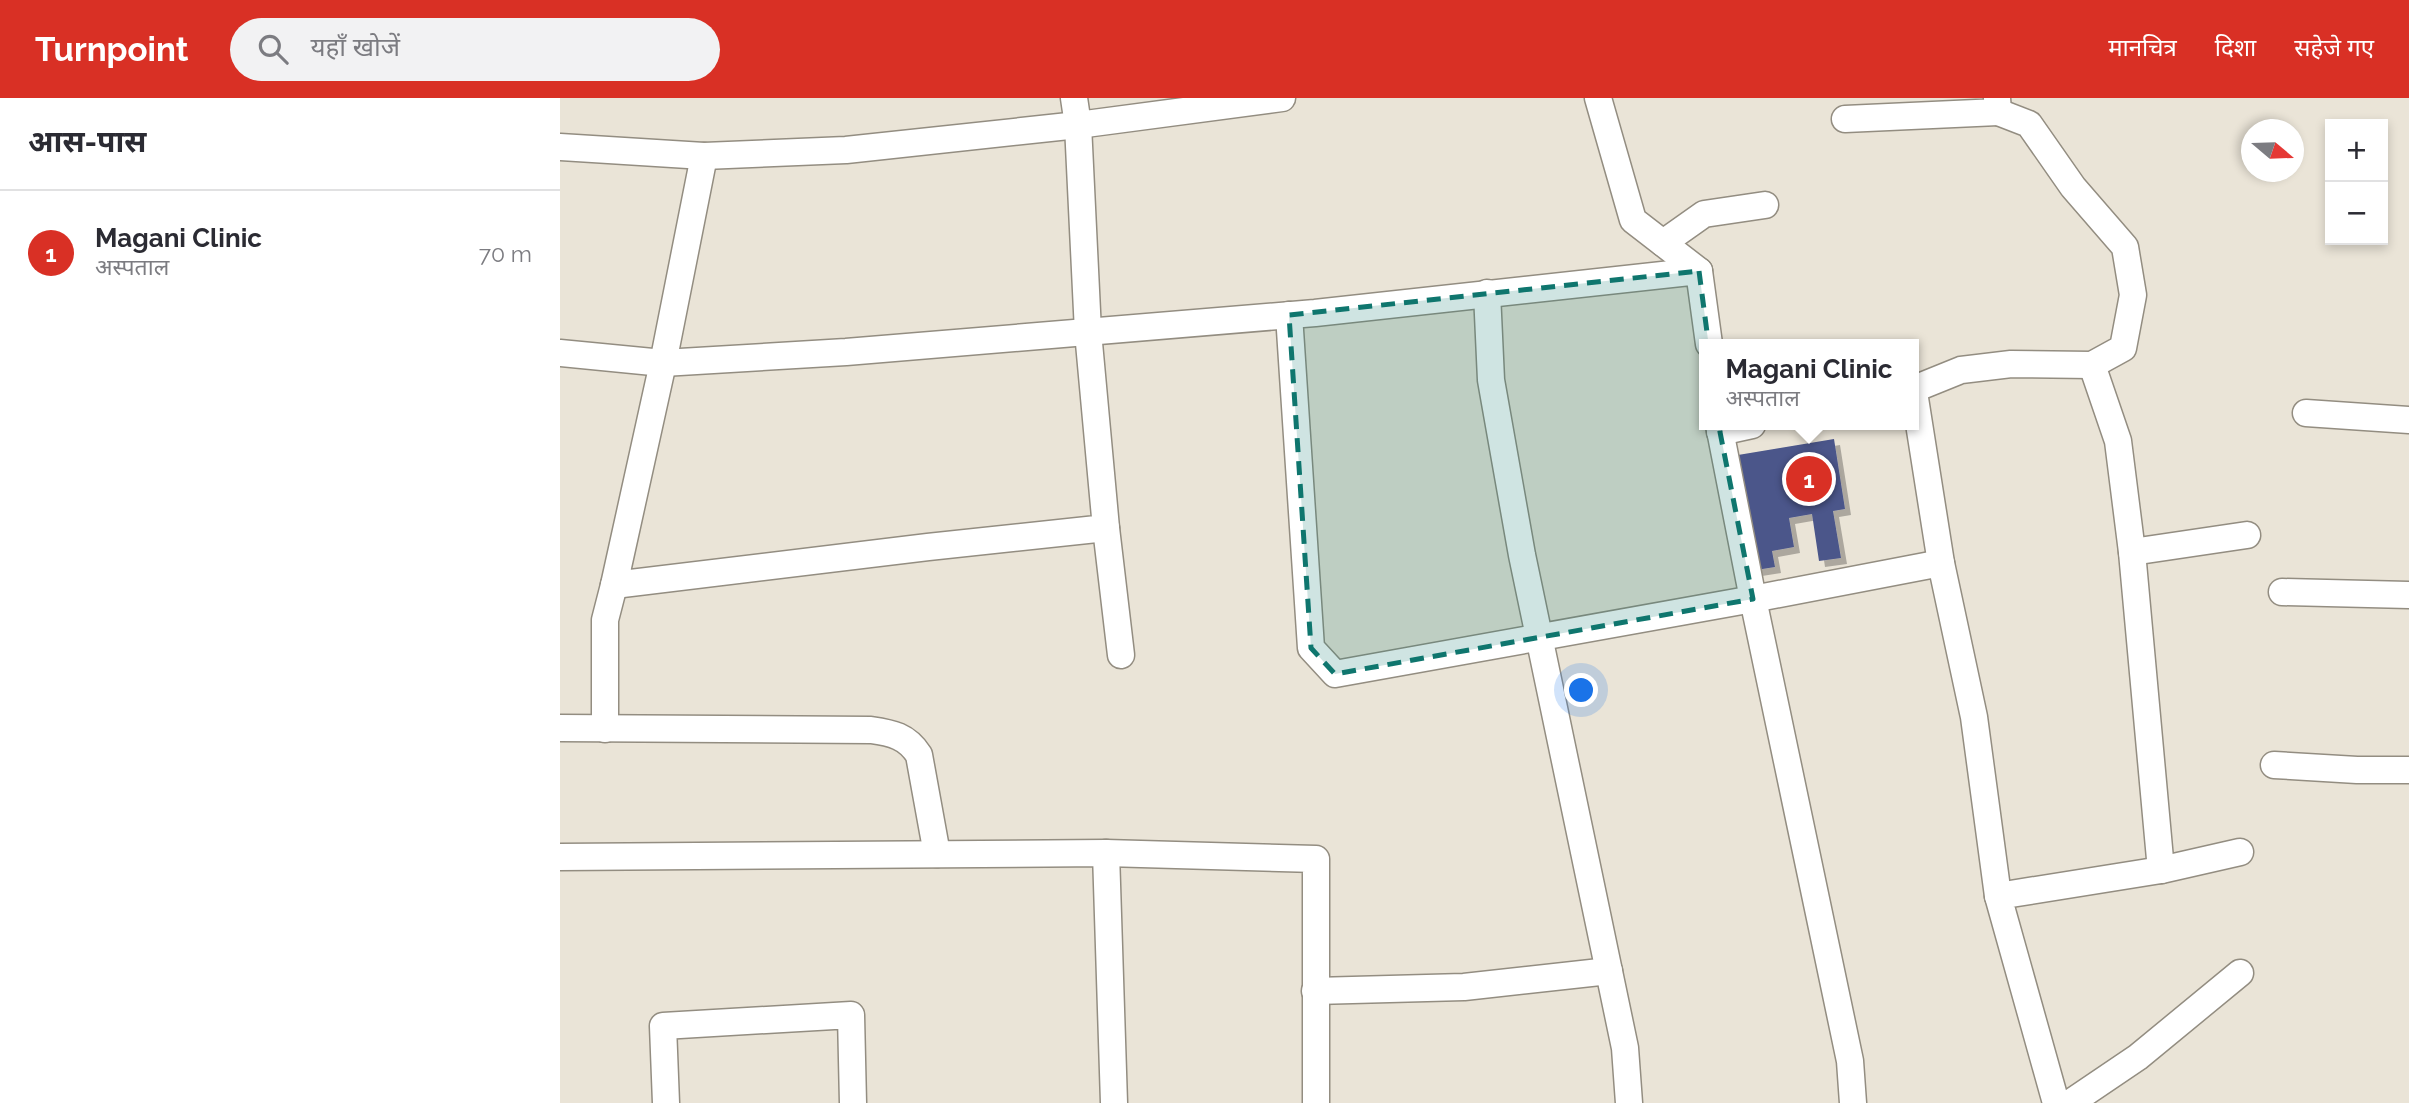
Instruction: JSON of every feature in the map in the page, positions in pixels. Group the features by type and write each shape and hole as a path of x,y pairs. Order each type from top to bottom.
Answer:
{"street":[{"path":"1074,98 1078,125 1088,332 1121,655"},
{"path":"560,147 704,156 846,150 1078,125 1243,101 1282,98"},
{"path":"1598,98 1633,220 1699,271 1708,339"},
{"path":"1845,119 1997,105 2029,124 2073,187 2125,247 2133,295 2123,348 2092,365 2011,364 1961,370 1919,389"},
{"path":"605,729 605,620 663,363 704,156"},
{"path":"1663,243 1704,214 1765,205"},
{"path":"560,354 663,363 846,352 1289,315 1699,271"},
{"path":"1487,293 1491,380 1538,638 1625,1048 1629,1103"},
{"path":"1289,315 1311,648 1335,674 1941,562"},
{"path":"2092,365 2118,441 2132,552 2161,870"},
{"path":"2306,413 2409,420"},
{"path":"1919,423 1941,562 1973,717 1997,896 2056,1103"},
{"path":"1720,430 1752,599 1850,1061 1853,1103"},
{"path":"614,586 1106,528"},
{"path":"2132,552 2247,536"},
{"path":"2282,592 2409,594"},
{"path":"560,728 871,730 897,734 911,743 919,755 937,855"},
{"path":"2274,765 2409,770"},
{"path":"1997,896 2161,870 2240,852"},
{"path":"1106,853 1114,1103"},
{"path":"560,857 1106,853 1316,859 1316,1103"},
{"path":"1315,990 1464,987 1609,971"},
{"path":"2070,1103 2138,1057 2240,973"},
{"path":"666,1103 663,1026 851,1015 853,1103"}],"highlighted area":[{"path":"1699,271 1720,432 1753,599 1335,674 1311,648 1289,315"}],"building":[{"path":"1834,439 1845,509 1833,511 1841,558 1819,561 1812,514 1789,518 1794,547 1772,551 1775,567 1756,570 1738,455"}],"place":[{"name":"Magani Clinic","path":"1809,479"}]}
